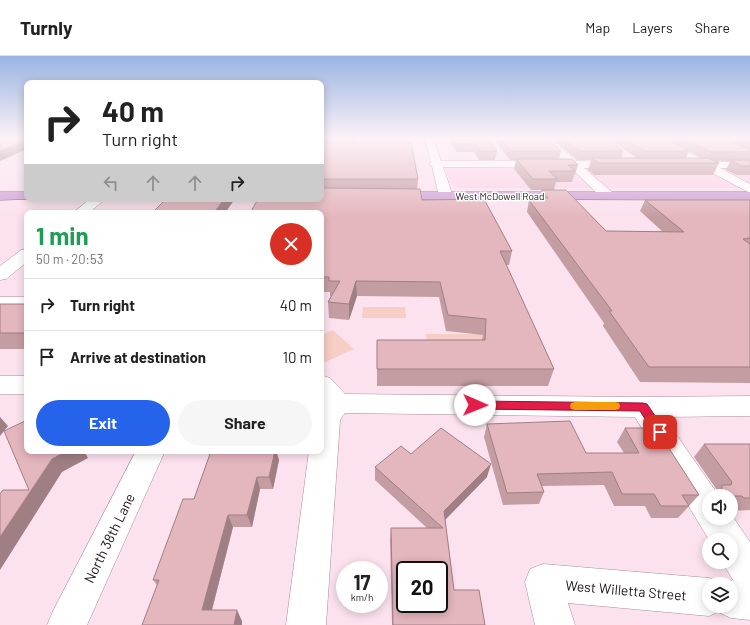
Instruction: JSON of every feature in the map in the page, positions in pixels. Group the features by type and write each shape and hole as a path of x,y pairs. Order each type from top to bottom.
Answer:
{"main road":[{"path":"0,196 24,196"},
{"name":"West McDowell Road","path":"376,196 750,196"}],"street":[{"path":"436,166 446,196"},
{"path":"576,166 608,196"},
{"path":"706,166 750,189"},
{"path":"84,210 94,202"},
{"path":"0,275 24,256"},
{"path":"0,303 24,302"},
{"path":"0,385 24,385"},
{"path":"324,448 330,394 643,407 750,406"},
{"path":"643,407 702,498"},
{"name":"North 38th Lane","path":"67,625 150,454"},
{"path":"306,625 323,454"},
{"path":"738,555 750,574"},
{"name":"West Willetta Street","path":"555,625 543,582 702,596"},
{"path":"738,600 750,601"}],"shaded area":[{"path":"445,166 750,166 750,188 458,188 450,183"},
{"path":"363,307 405,307 406,318 362,318"},
{"path":"333,330 354,349 324,363 324,334"},
{"path":"426,334 523,334 428,350"}],"building":[{"path":"324,166 415,166 418,179 324,179"},
{"path":"522,166 569,166 575,171 549,171 557,179 533,179"},
{"path":"324,188 420,189 422,200 484,199 512,251 500,251 554,369 377,369 377,340 485,340 486,319 448,315 440,282 356,281 349,304 328,302 340,281 329,281 329,277 324,277 324,210 252,210 256,202 324,202"},
{"path":"542,190 566,190 606,231 684,232 645,200 750,200 750,238 743,239 750,244 750,367 649,367 609,311 612,311 529,200 537,200 535,198 548,198"},
{"path":"163,202 222,202 216,210 155,210"},
{"path":"0,304 24,304 24,333 0,333"},
{"path":"24,421 24,454 61,454 52,459 0,537 0,494 3,490 29,490 4,431"},
{"path":"570,421 586,453 639,453 625,428 656,428 699,495 682,495 689,506 661,506 654,494 622,494 612,472 537,474 544,492 507,493 487,424"},
{"path":"441,428 491,464 444,511 454,590 479,590 485,625 393,625 391,528 443,528 375,467 401,446 411,454"},
{"path":"704,444 750,444 750,498 738,496 738,489 722,489 722,485 731,485 732,482"},
{"path":"210,454 274,454 269,477 257,477 247,515 228,515 202,610 237,610 234,625 142,625 159,580 153,580 183,499 194,499"}],"slow traffic":[{"path":"575,406 615,406"}],"route":[{"path":"475,405 643,407 660,432"}]}
